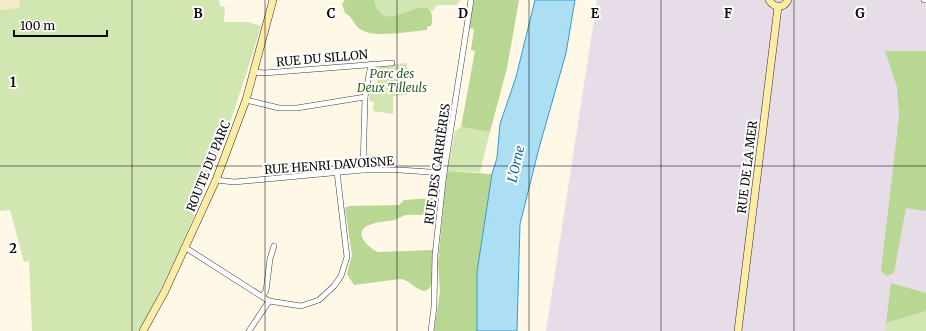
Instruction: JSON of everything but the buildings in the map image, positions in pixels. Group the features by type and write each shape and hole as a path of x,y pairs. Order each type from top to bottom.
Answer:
{"street":[{"name":"ROUTE DU PARC","path":"143,331 165,292 216,180 246,100 273,0"},
{"name":"RUE DES CARRIÈRES","path":"431,331 434,307 436,255 444,173 471,0"},
{"path":"769,0 772,4 778,7 784,5 788,0"},
{"name":"RUE DE LA MER","path":"738,331 778,7"},
{"name":"RUE DU SILLON","path":"254,72 264,73 392,62"},
{"path":"363,170 365,97 371,64"},
{"path":"246,100 279,108 297,108 365,97"},
{"name":"RUE HENRI DAVOISNE","path":"216,180 234,182 363,170 400,170 444,173"},
{"path":"186,248 269,300 291,305 312,304 327,294 341,276 347,257 337,172"},
{"path":"263,295 266,291 270,259 274,246"},
{"path":"249,331 269,300"}],"shaded area":[{"path":"0,0 19,0 20,8 0,10"},
{"path":"597,0 926,0 926,331 546,331"}],"green space":[{"path":"19,0 219,0 220,6 225,7 224,22 248,22 261,26 236,105 208,182 176,257 139,331 32,331 29,261 24,262 10,210 0,211 0,10 20,8"},
{"path":"345,0 374,0 378,10 384,15 390,16 420,8 428,8 432,17 431,26 427,27 427,30 402,33 374,34 366,32 360,29 350,16 345,13 342,4"},
{"path":"374,0 460,0 457,5 437,5 432,12 428,8 418,8 397,15 386,16 378,9"},
{"path":"474,0 519,0 507,68 490,132 461,127 475,51 471,50 474,29 468,28"},
{"path":"885,51 926,51 926,211 906,208 894,273 887,276 881,271 899,117 897,87"},
{"name":"Parc des Deux Tilleuls","path":"407,63 407,95 393,96 393,114 373,111 374,102 369,101 369,92 376,90 379,66"},
{"path":"395,69 405,69 405,89 395,89"},
{"path":"461,127 490,132 480,172 447,171 455,131"},
{"path":"447,171 492,174 477,272 477,331 434,331 440,292 438,262"},
{"path":"434,198 438,201 438,206 428,207 425,214 406,215 394,220 379,222 364,228 362,232 362,237 365,242 378,252 433,250 433,277 429,289 425,291 419,289 400,279 354,285 347,274 352,255 345,208 349,206 399,205 404,200"},
{"path":"891,283 926,293 926,311 886,323"},
{"path":"926,311 926,331 885,331 886,323"}],"water":[{"name":"L'Orne","path":"535,0 575,0 566,53 539,148 520,224 517,331 477,331 477,272 492,174 497,158 500,124 516,77"}]}
